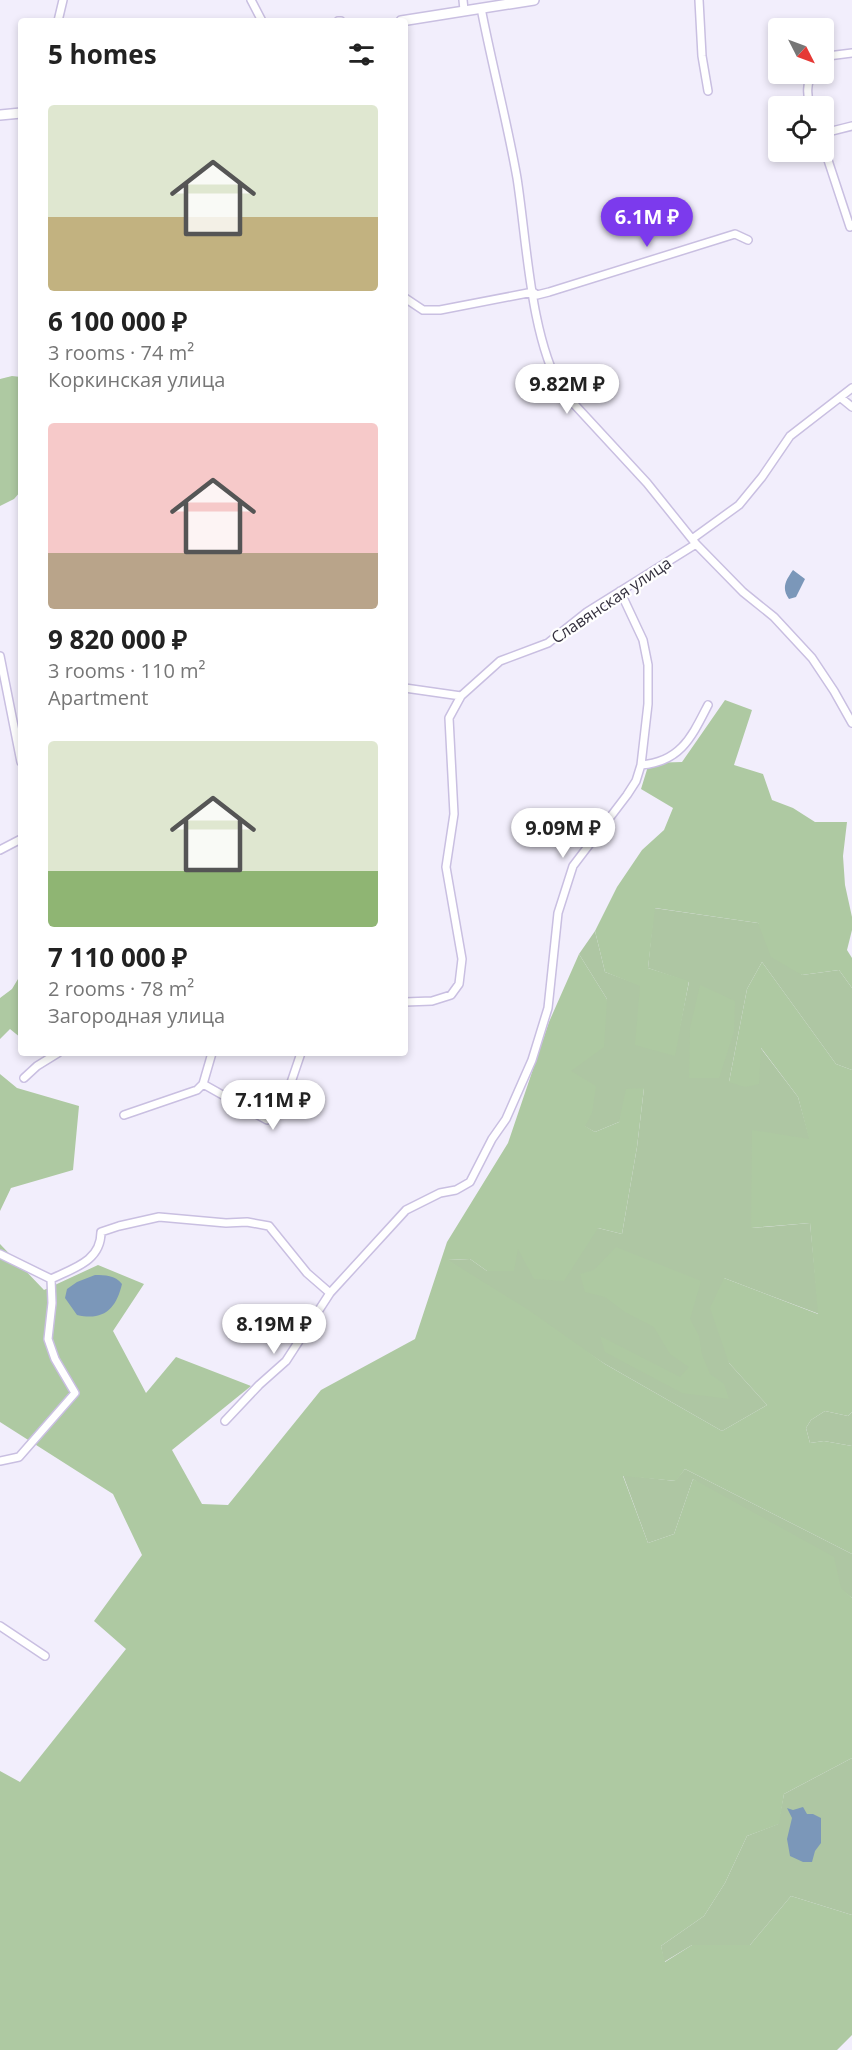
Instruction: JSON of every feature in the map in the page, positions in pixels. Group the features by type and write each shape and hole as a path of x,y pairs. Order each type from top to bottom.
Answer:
{"street":[{"path":"59,18 63,0"},
{"path":"251,0 260,18"},
{"path":"408,19 464,5 481,8 534,0"},
{"path":"699,0 702,56 708,91"},
{"path":"481,8 513,157 533,292 554,378 562,391 647,483 694,541 743,592 774,617 812,657 852,723"},
{"path":"834,55 852,53"},
{"path":"0,115 18,113"},
{"path":"834,130 852,126"},
{"path":"829,162 851,226"},
{"path":"408,300 423,310 440,310 533,292 537,295 735,234 748,240"},
{"name":"Славянская улица","path":"408,1002 432,1001 451,995 459,984 462,959 446,867 454,814 449,718 461,696 500,662 548,643 587,612 694,541 739,505 762,477 790,436 852,388"},
{"path":"841,398 852,407"},
{"path":"225,1421 286,1360 330,1293 406,1210 440,1193 456,1190 470,1182 492,1139 506,1119 532,1060 548,1008 558,913 573,866 627,795 642,765 648,704 648,666 643,640 620,591"},
{"path":"0,656 18,747"},
{"path":"408,688 461,696"},
{"path":"642,765 658,764 676,753 690,739 708,705"},
{"path":"0,850 18,841"},
{"path":"24,1078 53,1056"},
{"path":"124,1115 197,1090 203,1084 211,1056"},
{"path":"203,1084 267,1120 282,1109 300,1056"},
{"path":"0,1254 51,1279 74,1269 95,1255 101,1243 101,1232 119,1226 159,1217 247,1222 269,1226 307,1273 330,1293"},
{"path":"0,1461 19,1457 75,1393 48,1339 52,1303 51,1279"},
{"path":"0,1626 45,1656"}],"green space":[{"path":"18,377 18,494 0,506 0,379"},
{"path":"725,700 752,710 734,765 763,774 772,800 793,808 815,822 847,822 843,856 845,885 852,917 852,930 847,950 852,958 852,988 839,970 802,975 771,957 758,923 655,908 648,968 689,981 675,1056 635,1045 640,986 605,972 595,931 617,887 642,850 664,830 673,808 641,789 649,763 682,762"},
{"path":"654,908 758,923 802,975 839,970 852,988 852,1070 836,1064 762,962 747,989 729,1082 760,1047 798,1097 810,1140 752,1228 810,1223 819,1314 724,1278 729,1363 767,1405 722,1431 605,1364 447,1260 470,1259 487,1271 518,1248 598,1228 622,1234 637,1147 644,1088 619,1122 595,1132 584,1126 570,1071 607,999 579,954 595,931 605,972 640,985 674,1055 689,982 648,968"},
{"path":"579,954 607,999 604,1047 571,1071 596,1086 592,1113 585,1126 595,1132 619,1122 626,1089 644,1088 637,1147 622,1234 598,1228 564,1281 534,1279 518,1249 514,1271 487,1271 470,1259 448,1260 530,1311 605,1364 722,1431 767,1405 729,1363 710,1308 724,1278 818,1314 810,1223 751,1228 752,1130 809,1139 798,1097 761,1048 759,1084 745,1087 729,1082 747,989 762,962 836,1064 852,1070 852,1412 848,1416 825,1411 811,1420 806,1428 810,1443 824,1441 852,1446 852,1554 685,1469 676,1481 623,1476 648,1543 674,1534 693,1479 834,1557 841,1588 852,1598 852,1758 784,1794 779,1824 747,1836 725,1883 704,1916 661,1946 665,1962 692,1945 750,1945 791,1896 852,1915 852,2035 837,2050 0,2050 0,1771 20,1782 126,1649 94,1621 142,1555 113,1494 0,1422 0,1244 44,1290 98,1265 144,1284 113,1331 146,1393 176,1357 251,1386 172,1450 202,1504 228,1505 321,1390 415,1339 447,1242 508,1143 549,1022"},
{"path":"18,979 18,1036 10,1029 0,1039 0,998 12,989"},
{"path":"700,985 735,1001 734,1032 719,1078 689,1078 690,1028"},
{"path":"0,1074 17,1088 79,1106 73,1170 11,1188 0,1211"},
{"path":"616,1247 701,1281 690,1319 699,1336 702,1355 710,1374 724,1384 729,1399 682,1393 605,1352 600,1336 680,1377 689,1367 670,1354 654,1327 625,1312 605,1297 585,1292 580,1274 594,1270"},
{"path":"825,1411 848,1416 852,1412 852,1446 824,1441 810,1443 806,1428 811,1420"},
{"path":"685,1469 852,1554 852,1598 693,1479 674,1534 648,1543 623,1475 675,1481"},
{"path":"852,1758 852,1915 791,1896 750,1945 692,1945 664,1962 661,1946 704,1916 725,1883 747,1836 778,1824 784,1794"}],"water":[{"path":"793,570 805,579 796,597 789,599 785,591 785,584"},
{"path":"95,1275 113,1277 122,1284 116,1300 102,1314 77,1315 65,1298 67,1289"},
{"path":"803,1807 807,1814 821,1818 821,1843 815,1851 812,1862 803,1862 790,1856 787,1839 792,1818 787,1808 793,1810"}]}
